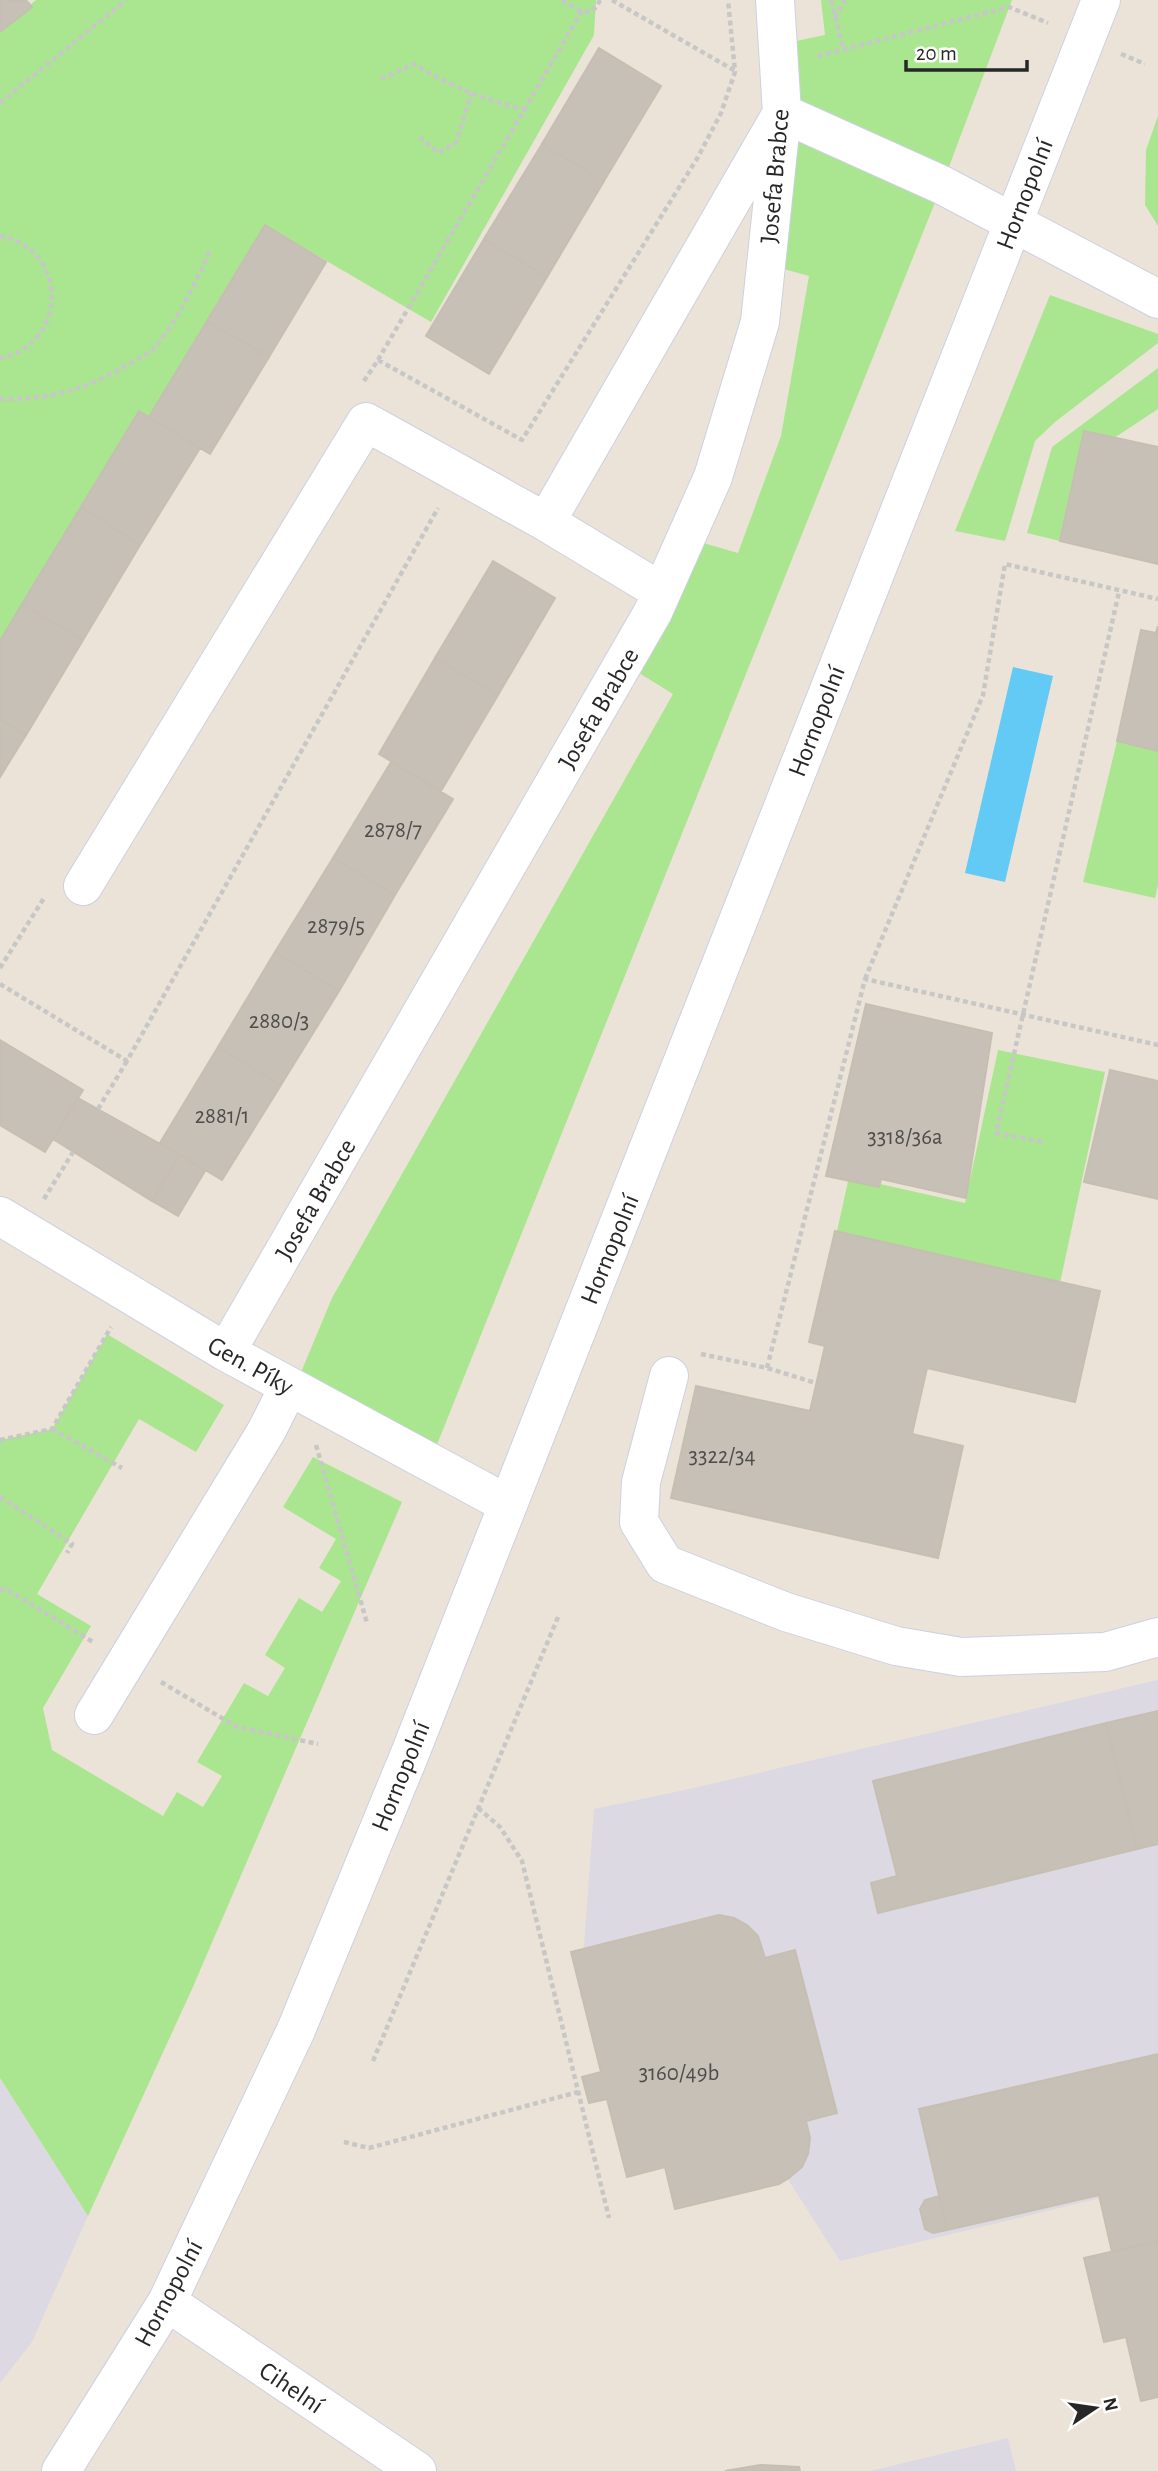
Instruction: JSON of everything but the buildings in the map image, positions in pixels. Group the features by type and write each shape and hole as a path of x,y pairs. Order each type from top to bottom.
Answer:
{"street":[{"name":"Josefa Brabce","path":"226,1352 653,612 713,477 760,322 782,113 775,0"},
{"name":"Hornopolní","path":"61,2471 167,2302 296,2030 409,1756 1101,0"},
{"path":"546,522 782,113 942,185 1158,299"},
{"path":"83,886 366,422 546,522 662,592"},
{"name":"Gen. Píky","path":"12,1224 226,1352 284,1397 507,1504"},
{"path":"680,1364 641,1482 639,1522 665,1564 786,1612 895,1646 961,1657 1105,1652 1158,1637"},
{"path":"94,1716 284,1397"},
{"name":"Cihelní","path":"167,2302 417,2471"}],"path":[{"path":"0,103 126,0"},
{"path":"562,0 582,11 591,12 600,0"},
{"path":"612,0 735,72 728,0"},
{"path":"831,0 842,48"},
{"path":"835,19 845,0"},
{"path":"779,69 842,48 1009,7 1145,64"},
{"path":"378,359 582,11"},
{"path":"381,79 414,64 449,85 526,110"},
{"path":"420,137 438,153 456,144 471,94"},
{"path":"0,236 20,242 36,255 48,272 52,293 51,313 42,332 28,347 10,357 0,358"},
{"path":"0,399 24,399 67,393 103,379 155,348 189,295 210,251"},
{"path":"98,1109 458,473"},
{"path":"767,1368 865,979 983,695 1005,564 1158,599"},
{"path":"1042,1142 996,1133 1119,592"},
{"path":"865,979 1158,1045"},
{"path":"0,984 127,1061"},
{"path":"12,1224 73,1152"},
{"path":"52,1429 113,1324"},
{"path":"680,1364 767,1368 816,1383"},
{"path":"284,1397 310,1428 367,1623"},
{"path":"0,1440 52,1429 122,1468"},
{"path":"0,1497 72,1544 66,1553"},
{"path":"373,2061 558,1616"},
{"path":"478,1808 500,1827 522,1861 609,2218"},
{"path":"345,2142 369,2148 578,2092"}],"shaded area":[{"path":"1158,1680 1158,2184 840,2261 766,2145 717,1964 580,1999 594,1809"},
{"path":"0,2078 88,2216 32,2342 0,2383"},
{"path":"1008,2438 1016,2471 870,2471"}],"green space":[{"path":"36,0 596,0 594,35 431,322 265,225 149,417 139,411 0,641 0,30"},
{"path":"821,0 1012,0 942,185 430,1462 294,1389 332,1298 673,694 623,663 686,538 738,553 781,436 809,276 766,264 777,45 825,35"},
{"path":"1158,116 1158,226 1145,205 1146,150"},
{"path":"1050,295 1158,334 1158,343 1055,422 1035,441 1005,541 955,531"},
{"path":"1158,368 1158,409 1114,438 1084,431 1060,541 1027,533 1052,447"},
{"path":"1117,741 1158,750 1158,885 1155,898 1083,882"},
{"path":"998,1050 1105,1072 1060,1283 837,1231 849,1177 965,1203"},
{"path":"107,1334 224,1405 196,1452 139,1419 37,1594 91,1626 43,1708 52,1750 163,1816 177,1792 203,1807 222,1776 197,1762 244,1683 268,1696 285,1668 265,1655 299,1598 322,1612 341,1581 319,1568 336,1539 283,1507 313,1457 402,1502 192,1989 88,2216 0,2078 0,1440 52,1429"}],"water":[{"path":"1013,667 1053,676 1005,882 965,873"}]}
